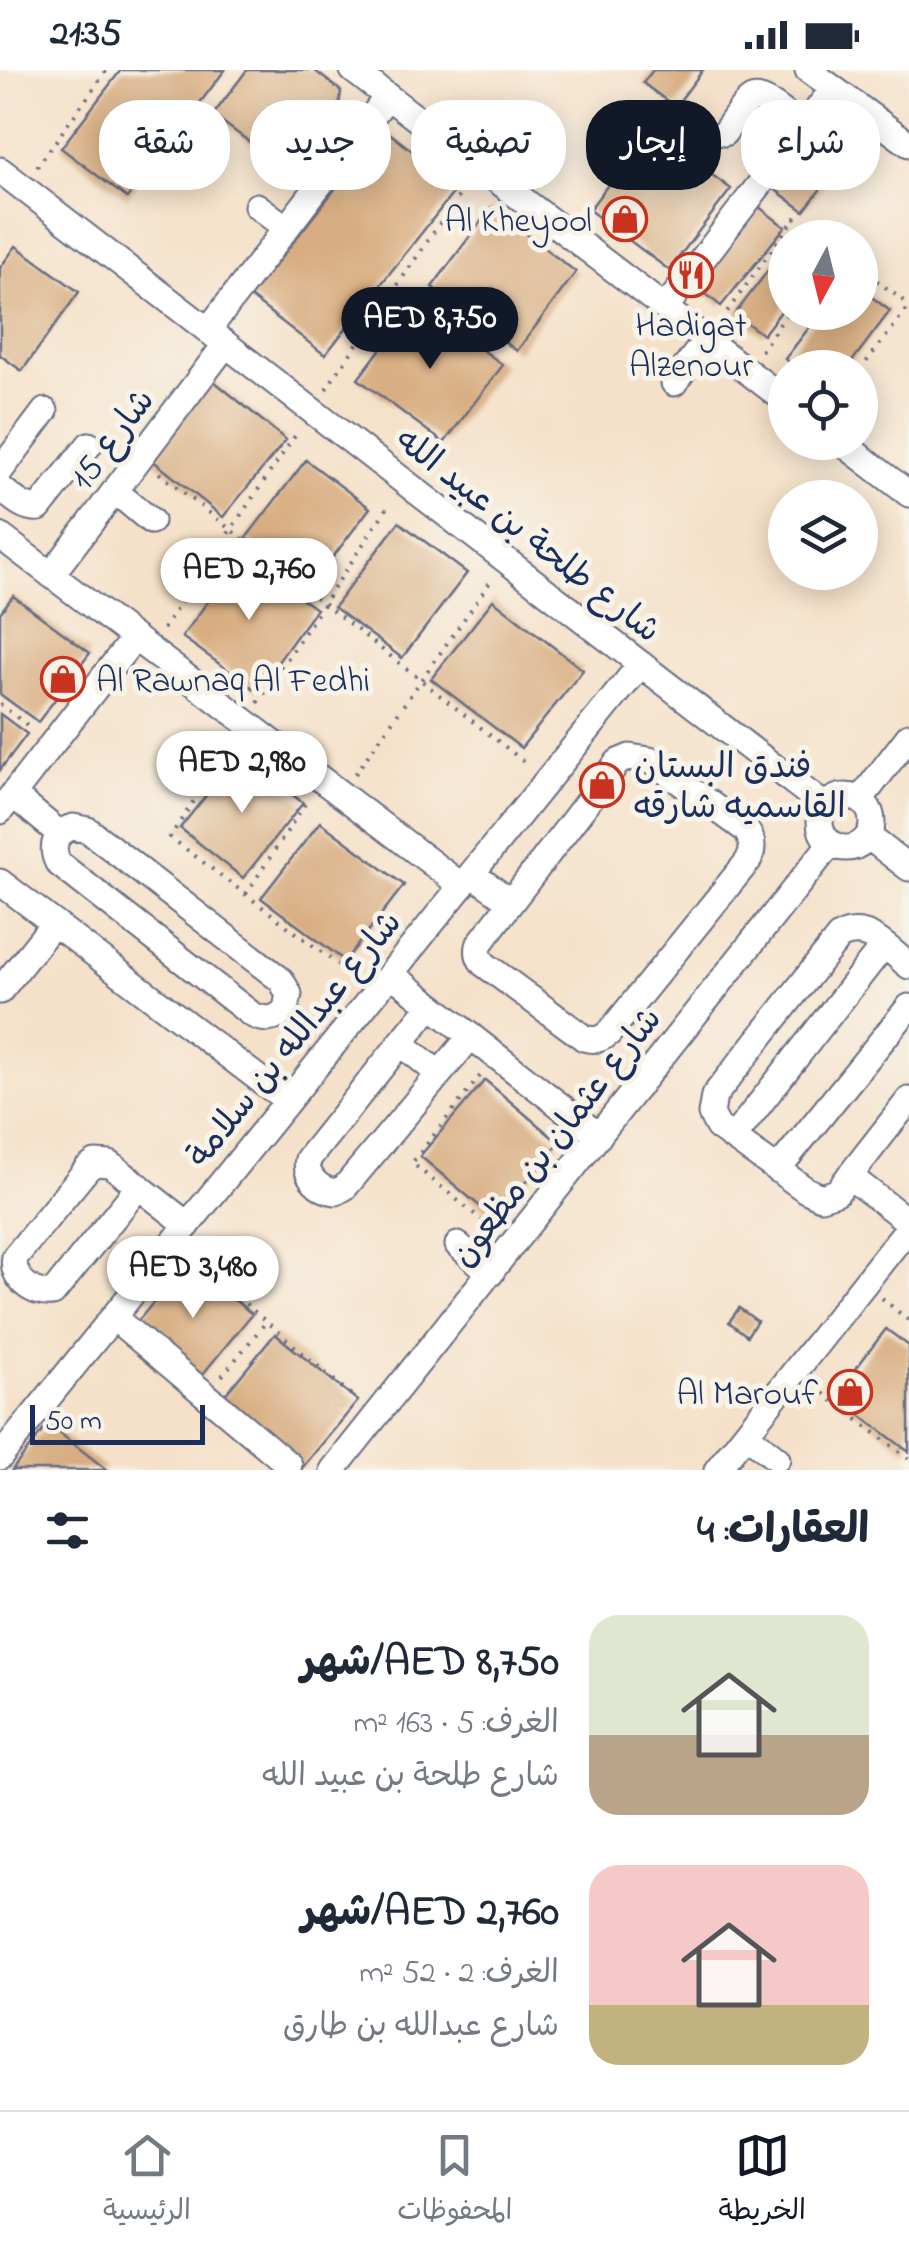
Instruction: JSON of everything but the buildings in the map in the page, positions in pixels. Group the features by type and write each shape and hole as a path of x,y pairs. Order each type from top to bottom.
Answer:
{"street":[{"path":"353,70 411,114"},
{"path":"808,70 908,142"},
{"path":"824,100 832,89"},
{"name":"شارع 15","path":"52,575 140,458 286,228 387,96"},
{"path":"724,132 741,112"},
{"name":"شارع طلحة بن عبيد الله","path":"0,170 826,807"},
{"path":"511,190 768,387"},
{"path":"665,308 755,190"},
{"path":"258,206 286,228"},
{"path":"674,383 706,340"},
{"path":"45,411 2,489 29,509 39,508 88,445"},
{"path":"865,460 909,494"},
{"path":"115,491 151,521"},
{"path":"0,536 331,787 467,880 510,902"},
{"path":"60,834 6,803 134,638"},
{"name":"شارع عبدالله بن سلامة","path":"0,1456 642,664"},
{"path":"860,800 909,736"},
{"path":"630,757 650,760 746,830 752,842 748,861 609,1033 597,1040 584,1038 480,960 480,942 510,902 618,762 630,757"},
{"path":"836,798 860,800 870,810 873,824 868,837 858,846 844,848 831,844 820,826 826,807 836,798"},
{"path":"73,826 88,830 281,980 289,994 286,1009 273,1019 252,1014 58,863 54,848 60,834 73,826"},
{"path":"868,837 909,868"},
{"name":"شارع عثمان بن مظعون","path":"333,1470 831,844"},
{"path":"0,882 288,1101"},
{"path":"0,992 54,922"},
{"path":"909,966 867,934 846,933 810,972 711,1105 714,1121 733,1138 812,1195 821,1197 837,1192 909,1100"},
{"path":"733,1138 884,945"},
{"path":"391,974 600,1136"},
{"path":"431,1005 308,1159 309,1175 324,1189 336,1192 344,1187 471,1036"},
{"path":"777,1170 909,1006"},
{"path":"401,1043 439,1074"},
{"path":"139,1186 53,1293 36,1291 14,1273 15,1257 90,1165 102,1162 139,1186 181,1233"},
{"path":"717,1470 909,1224 850,1176"},
{"path":"458,1245 491,1273"},
{"path":"113,1317 288,1465"},
{"path":"746,1434 777,1458"}],"path":[{"path":"23,188 107,70"},
{"path":"706,340 768,255"},
{"path":"875,350 909,306 878,282"},
{"path":"747,371 775,330"},
{"path":"140,458 548,780"},
{"path":"246,894 421,680 506,560"},
{"path":"0,704 52,745"},
{"path":"496,1055 412,1163 513,1246"},
{"path":"181,1233 266,1322 376,1416"},
{"path":"865,1284 909,1322"},
{"path":"206,1396 266,1322"},
{"path":"795,1372 909,1459"}],"place":[{"name":"Al Kheyool","path":"625,219"},
{"name":"Hadigat Alzenour","path":"691,275"},
{"name":"Al Rawnaq Al Fedhi","path":"63,679"},
{"name":"فندق البستان القاسميه شارقه","path":"602,785"},
{"name":"Al Marouf","path":"850,1392"}]}
